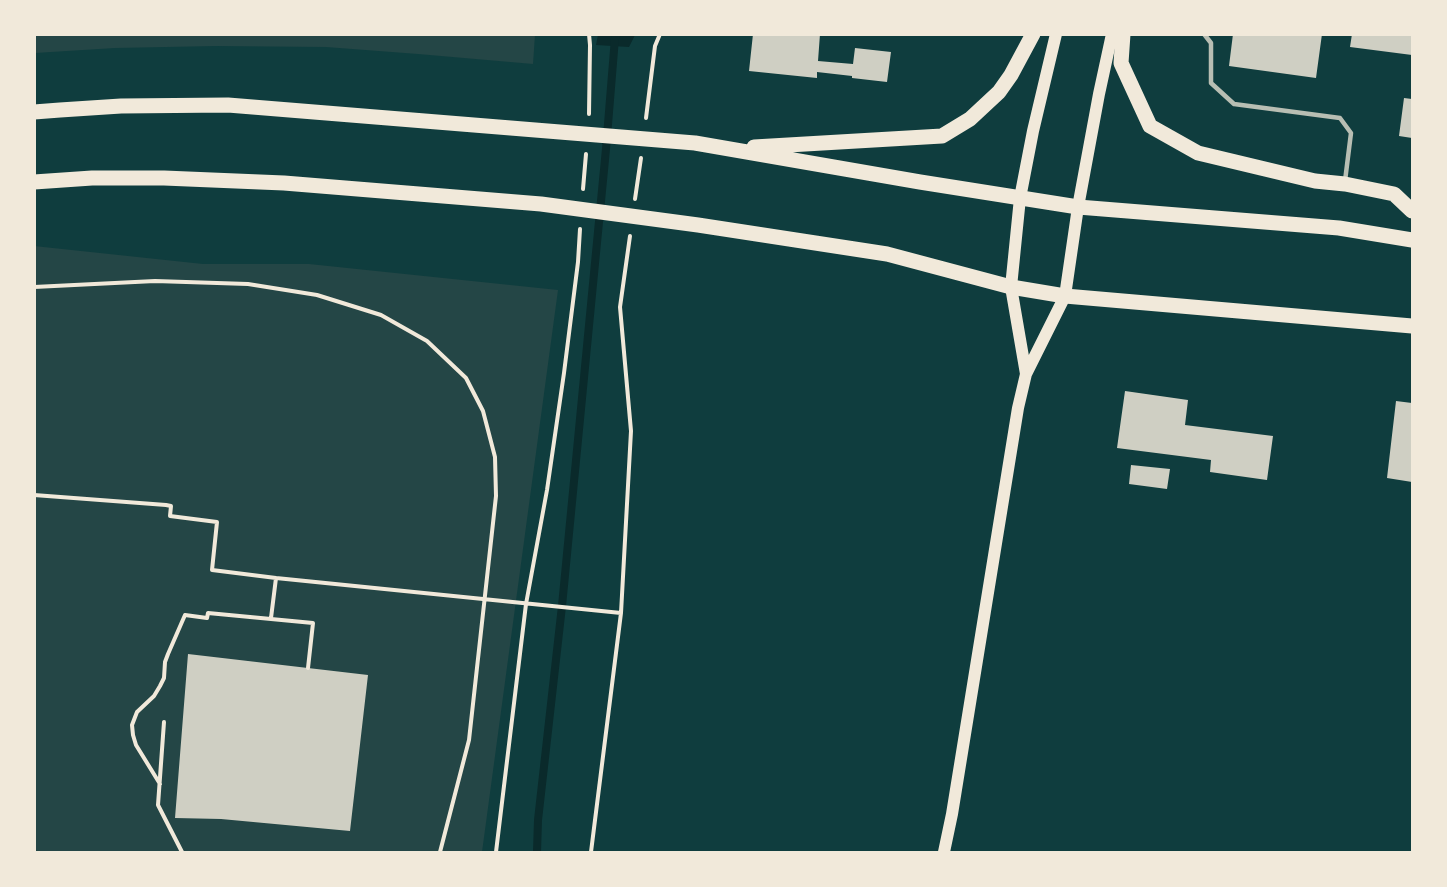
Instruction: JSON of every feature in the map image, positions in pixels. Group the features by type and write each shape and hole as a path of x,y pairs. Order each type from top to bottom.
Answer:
{"main road":[{"path":"729,148 942,136 970,119 999,92 1033,34"},
{"path":"1026,374 1011,287 1020,198 1056,34"},
{"path":"944,852 1018,408 1026,374 1065,296 1078,207 1112,34"},
{"path":"1123,34 1121,63 1150,126 1198,153 1315,181 1345,184 1394,194 1413,211"},
{"path":"34,112 121,106 228,105 695,143 1078,207 1339,228 1413,240"},
{"path":"34,182 92,178 144,178 284,183 541,204 887,254 1011,287 1065,296 1413,326"}],"lane":[{"path":"1204,34 1211,43 1211,83 1234,104 1340,118 1351,133 1345,184"}],"path":[{"path":"589,34 589,116"},
{"path":"645,126 655,46 660,34"},
{"path":"635,204 642,148"},
{"path":"583,195 586,150"},
{"path":"591,852 621,613 632,430 620,307 632,227"},
{"path":"496,852 526,604 547,490 564,373 580,228"},
{"path":"34,287 155,281 248,284 316,295 381,315 427,341 466,378 483,411 495,457 496,496 469,740 441,852"},
{"path":"34,495 165,505 171,506 170,516 217,522 212,570 621,613"},
{"path":"271,618 276,578"},
{"path":"160,784 136,745 132,725 137,712 154,696 164,678 165,662 186,615 207,618 208,613 313,623 308,668"},
{"path":"164,722 158,805 182,852"}],"shaded area":[{"path":"35,34 535,35 533,64 326,47 115,48 35,53"},
{"path":"598,34 635,35 629,47 596,45"},
{"path":"34,246 203,264 309,264 558,290 482,852 35,852"}],"building":[{"path":"753,34 820,34 818,61 853,64 855,48 891,52 887,82 817,72 817,78 749,71"},
{"path":"1233,34 1322,34 1316,78 1229,66"},
{"path":"1352,34 1412,34 1412,55 1350,47"},
{"path":"1404,98 1412,99 1412,138 1399,136"},
{"path":"1125,391 1188,400 1185,425 1273,436 1267,480 1210,472 1211,460 1117,448"},
{"path":"1396,401 1412,403 1412,482 1387,478"},
{"path":"1131,465 1170,469 1167,489 1129,484"},
{"path":"188,654 368,675 350,831 221,819 175,818"}],"waterway":[{"path":"537,852 538,820 562,606 617,34"}]}
